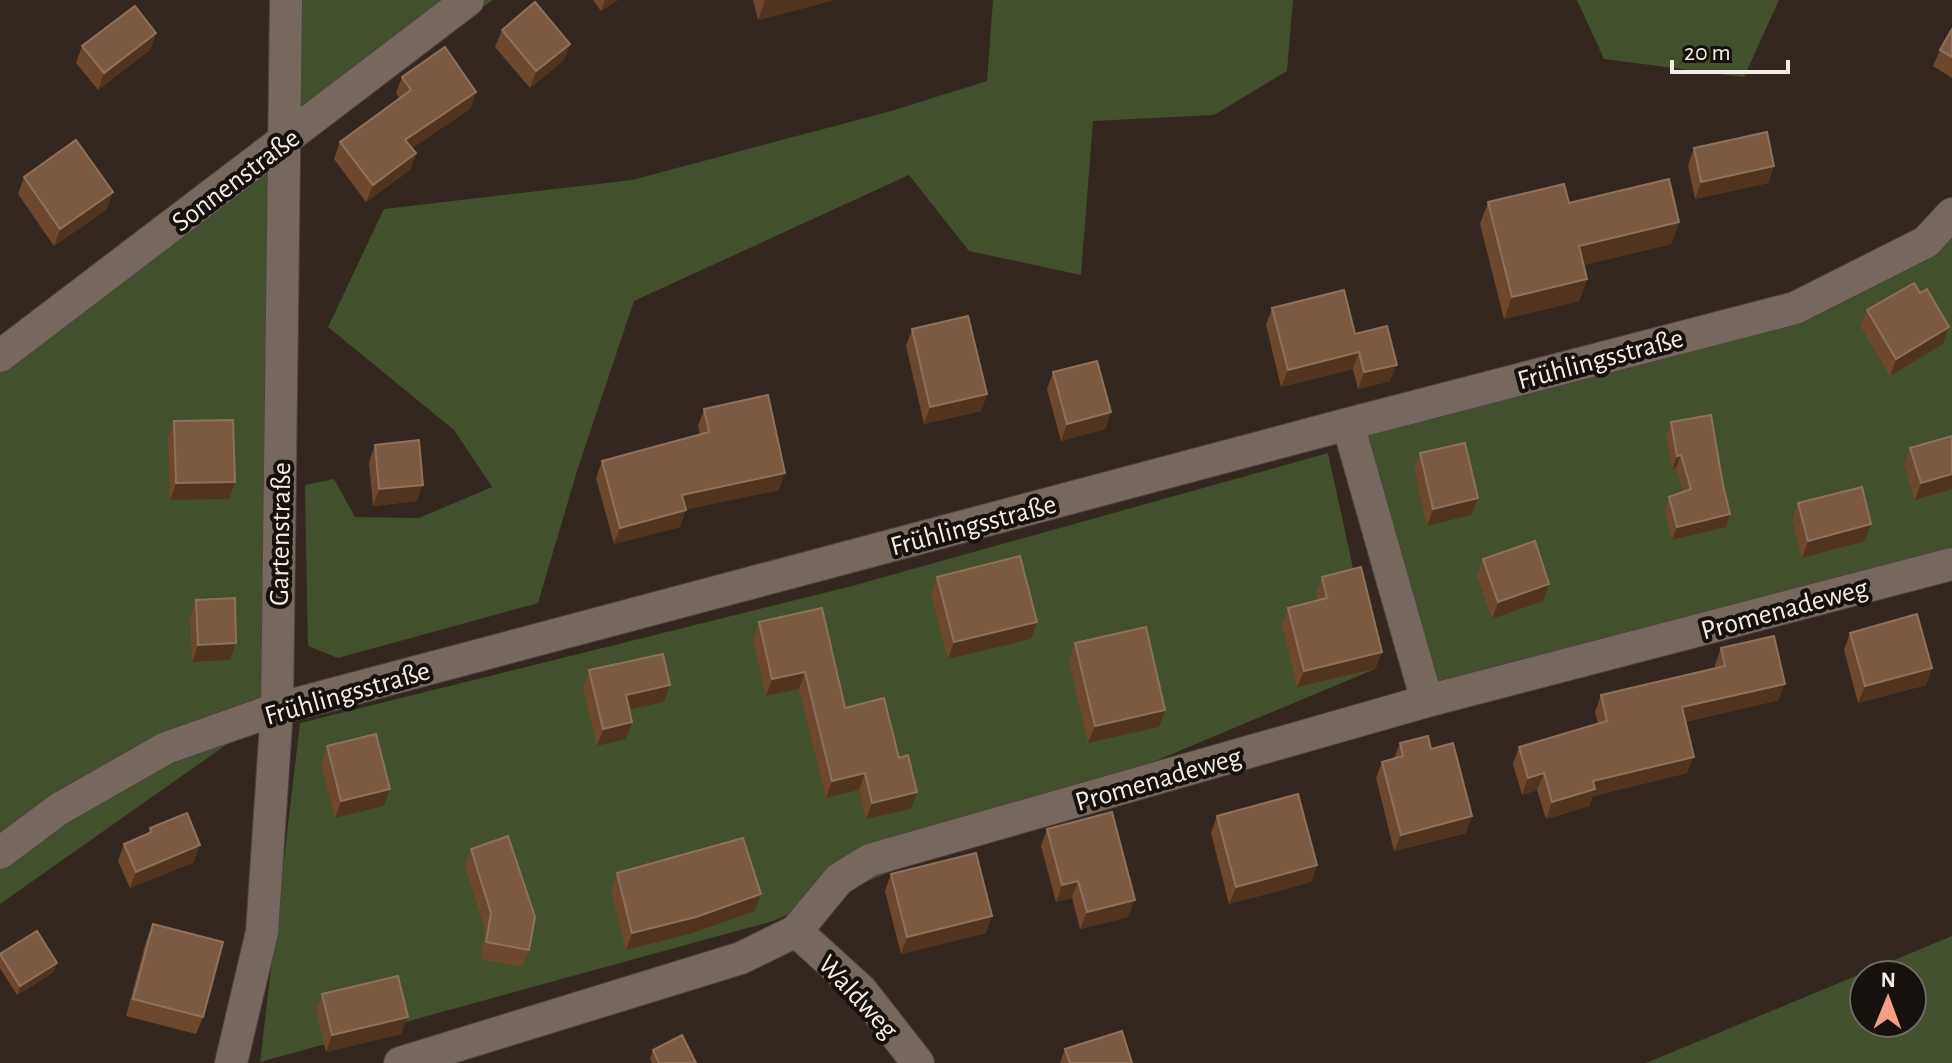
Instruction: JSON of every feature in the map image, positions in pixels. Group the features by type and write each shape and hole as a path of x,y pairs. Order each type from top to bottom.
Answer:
{"street":[{"name":"Gartenstraße","path":"231,1063 262,932 277,709 286,0"},
{"name":"Sonnenstraße","path":"0,356 468,0"},
{"name":"Frühlingsstraße","path":"0,853 59,809 166,748 277,709 1795,308 1926,242 1952,214"},
{"path":"1348,424 1427,701"},
{"name":"Promenadeweg","path":"400,1063 741,958 796,931 839,879 870,860 1427,701 1952,564"},
{"name":"Waldweg","path":"796,931 861,990 918,1063"}],"green space":[{"path":"285,0 493,0 285,142"},
{"path":"993,0 1293,0 1287,71 1214,115 1093,121 1081,275 969,251 909,175 634,301 577,471 538,603 338,658 308,646 305,485 334,479 355,517 419,518 492,487 454,430 328,327 384,209 632,180 891,111 987,81"},
{"path":"1577,0 1779,0 1744,77 1604,59"},
{"path":"285,142 277,709 0,904 0,356"},
{"path":"1952,214 1952,564 1427,701 1348,424 1795,308"},
{"path":"1328,453 1375,669 773,921 260,1062 300,723 852,586"},
{"path":"1952,936 1952,1063 1646,1063 1848,979 1848,1039 1928,1039 1928,959 1897,959"}],"building":[{"path":"535,2 570,44 536,71 502,30"},
{"path":"135,6 156,33 104,73 82,46"},
{"path":"1952,29 1952,57 1940,50"},
{"path":"445,47 476,92 405,140 416,153 373,185 340,142 411,90 402,77"},
{"path":"1767,132 1774,166 1701,182 1694,148"},
{"path":"76,140 113,192 60,229 24,177"},
{"path":"1669,179 1679,222 1579,246 1587,279 1512,297 1488,202 1564,184 1569,203"},
{"path":"1914,283 1920,293 1927,289 1949,327 1896,359 1867,310"},
{"path":"1344,290 1355,334 1387,326 1397,365 1364,372 1359,352 1288,370 1272,308"},
{"path":"968,316 987,394 930,407 912,329"},
{"path":"1097,361 1111,412 1067,424 1053,372"},
{"path":"768,395 785,473 682,495 686,510 620,528 602,461 709,432 704,409"},
{"path":"1711,415 1730,514 1677,527 1669,497 1691,489 1681,455 1677,456 1671,422"},
{"path":"233,420 235,482 176,483 174,421"},
{"path":"1952,436 1952,474 1921,483 1910,448"},
{"path":"419,440 423,485 379,489 375,445"},
{"path":"1465,443 1478,498 1433,509 1420,453"},
{"path":"1862,487 1871,524 1808,541 1798,503"},
{"path":"1535,541 1549,584 1498,602 1483,559"},
{"path":"1020,556 1037,622 954,642 937,577"},
{"path":"1361,567 1382,652 1304,671 1288,608 1327,598 1322,577"},
{"path":"235,598 236,643 198,645 196,600"},
{"path":"822,608 845,708 884,698 899,758 908,755 917,792 872,803 865,773 832,781 805,672 772,679 759,622"},
{"path":"1917,614 1932,668 1865,686 1850,633"},
{"path":"1146,627 1165,710 1095,726 1075,643"},
{"path":"1774,636 1785,684 1682,707 1694,757 1593,781 1595,789 1552,802 1544,773 1528,778 1519,747 1607,721 1601,695 1725,666 1721,648"},
{"path":"663,654 670,685 626,695 632,722 603,729 589,670"},
{"path":"376,734 390,789 341,801 327,746"},
{"path":"1428,736 1431,749 1453,743 1472,816 1401,835 1382,762 1403,756 1400,743"},
{"path":"1298,794 1317,865 1236,887 1217,816"},
{"path":"1112,812 1135,900 1087,912 1078,881 1062,885 1047,829"},
{"path":"187,813 200,845 136,872 124,844 152,832 150,828"},
{"path":"508,836 535,917 529,950 486,942 491,913 471,849"},
{"path":"743,838 761,894 696,917 632,933 617,873"},
{"path":"976,853 992,916 907,937 891,874"},
{"path":"153,924 223,942 203,1017 133,999"},
{"path":"37,931 57,963 20,986 0,954"},
{"path":"398,976 408,1017 332,1035 322,994"},
{"path":"1122,1031 1132,1063 1070,1063 1065,1049"},
{"path":"682,1035 696,1063 659,1063 653,1050"}]}
